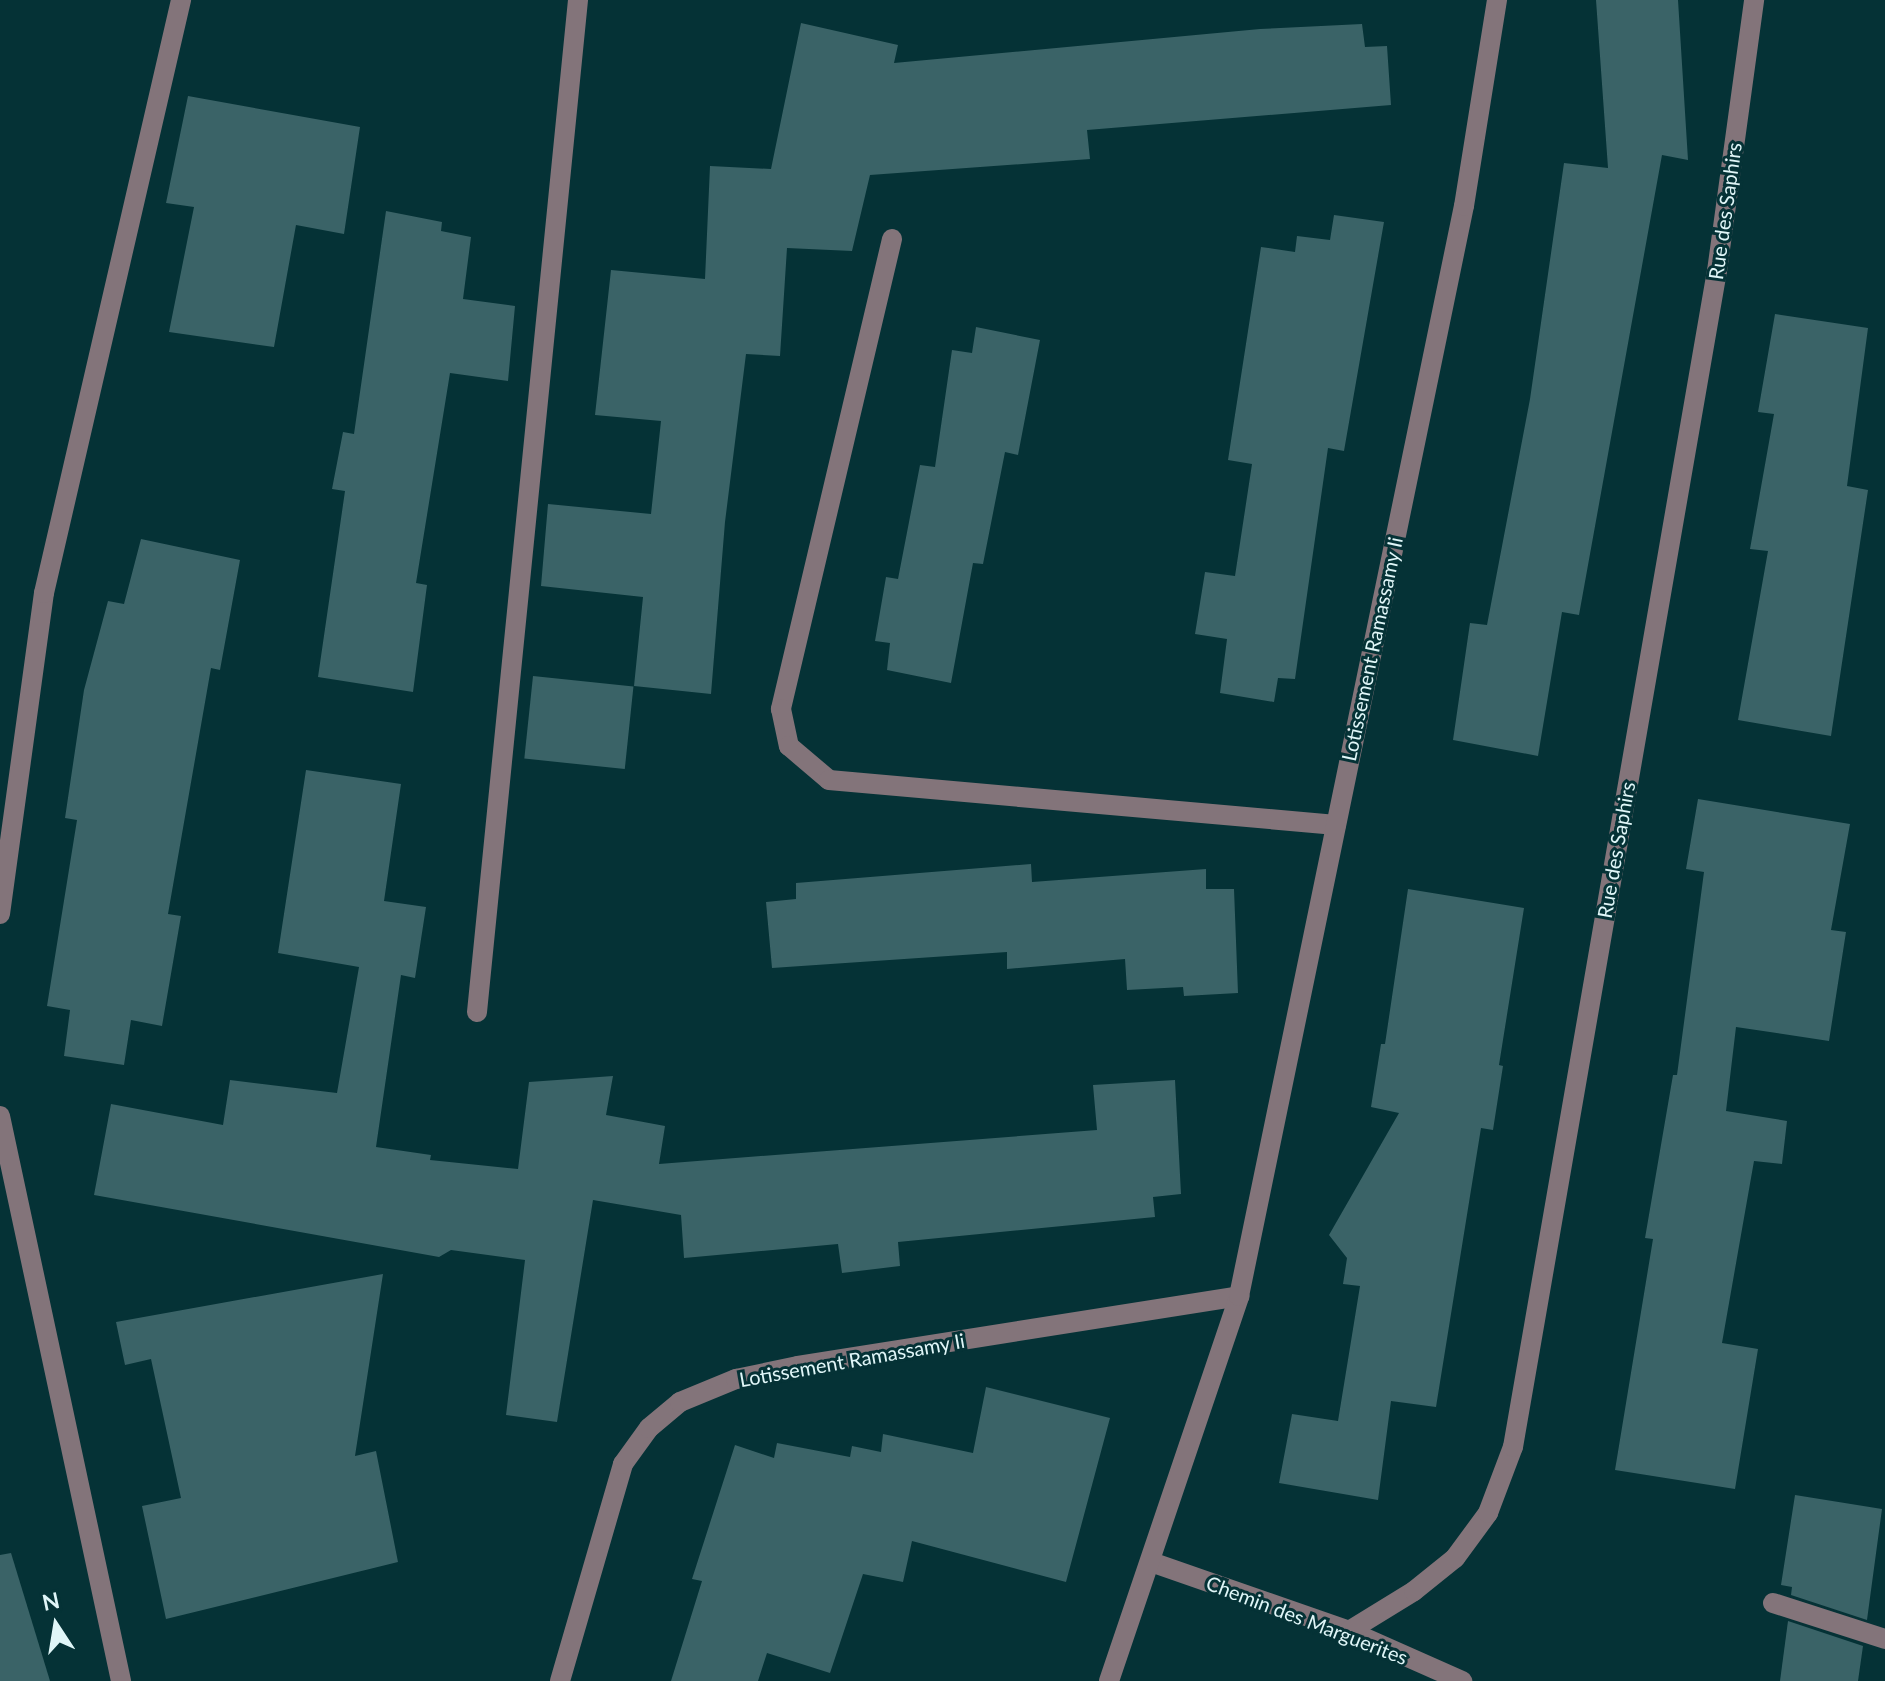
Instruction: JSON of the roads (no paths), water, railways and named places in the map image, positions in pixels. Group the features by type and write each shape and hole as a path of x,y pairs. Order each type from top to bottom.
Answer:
{"street":[{"path":"0,914 44,593 181,0"},
{"path":"477,1012 578,0"},
{"name":"Lotissement Ramassamy Ii","path":"1109,1681 1239,1296 1464,206 1497,0"},
{"name":"Rue des Saphirs","path":"1349,1631 1414,1591 1455,1558 1488,1513 1513,1447 1717,271 1754,0"},
{"path":"892,239 781,709 789,746 829,780 1336,825"},
{"path":"0,1116 121,1681"},
{"name":"Lotissement Ramassamy Ii","path":"560,1681 623,1464 649,1428 680,1402 736,1379 798,1366 1239,1296"},
{"name":"Chemin des Marguerites","path":"1151,1562 1349,1631 1462,1681"},
{"path":"1773,1603 1885,1639"}]}
